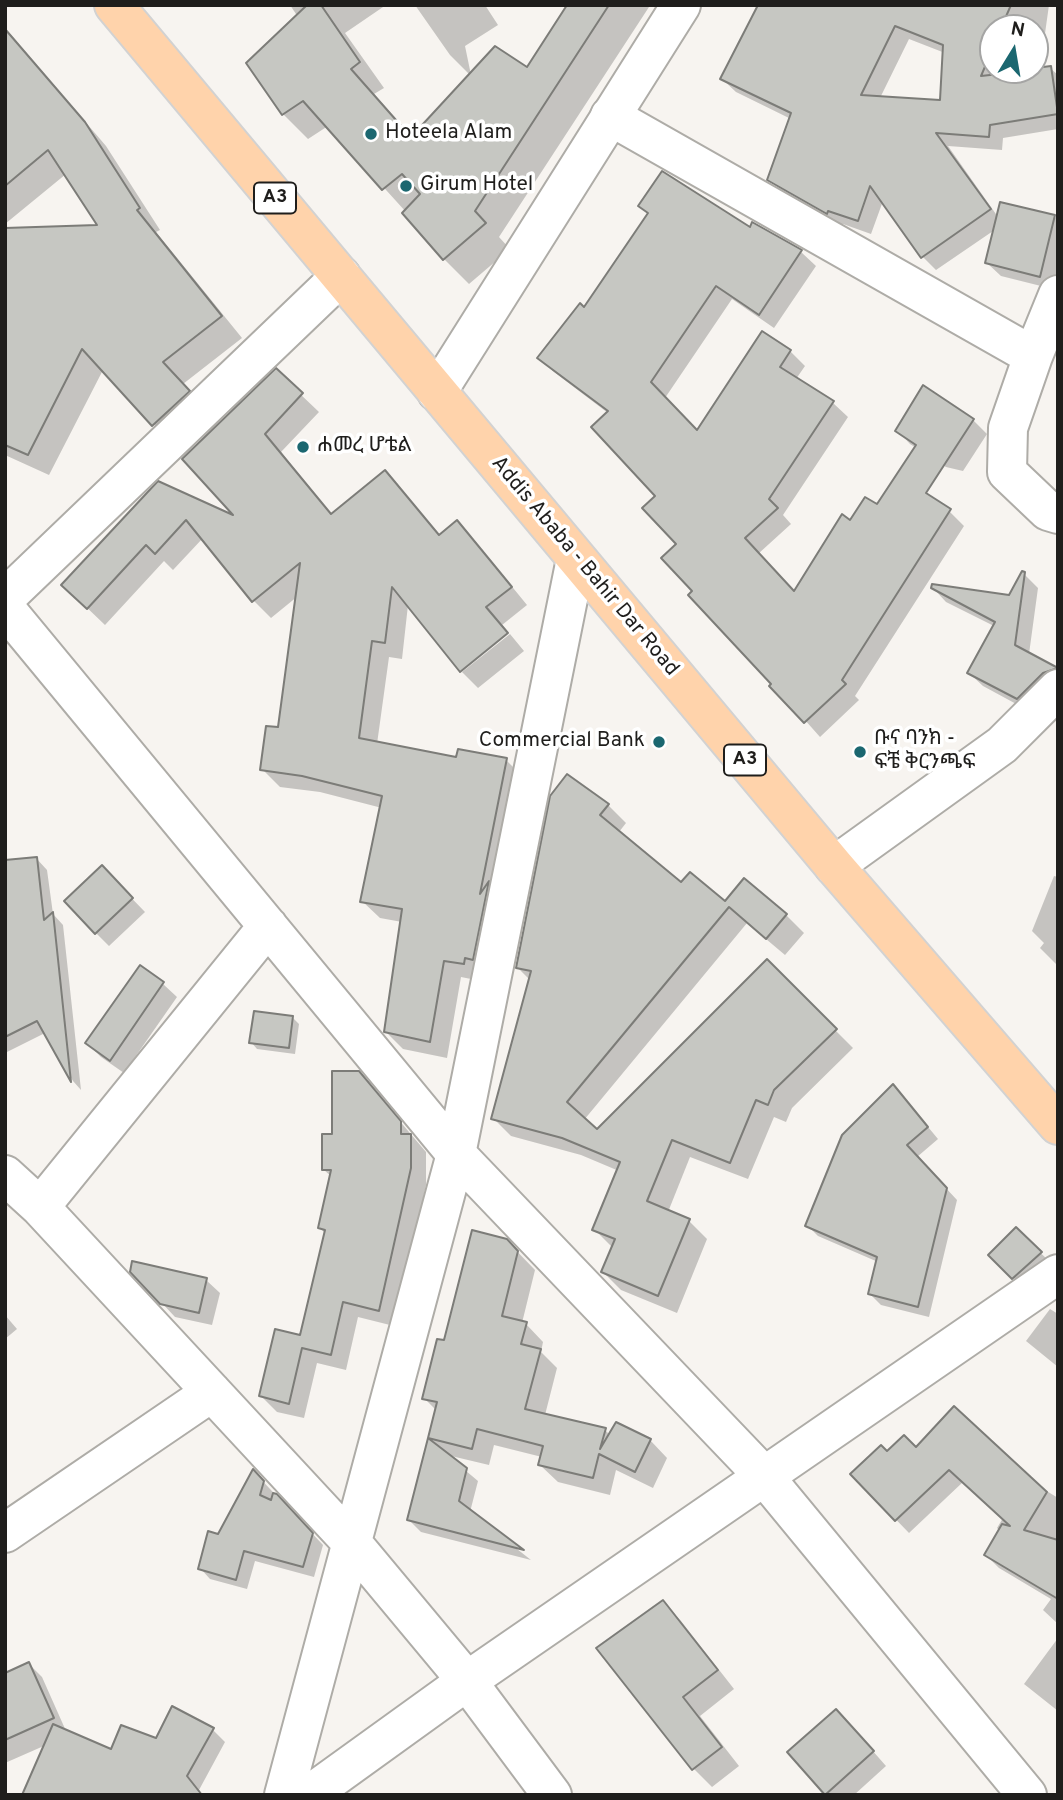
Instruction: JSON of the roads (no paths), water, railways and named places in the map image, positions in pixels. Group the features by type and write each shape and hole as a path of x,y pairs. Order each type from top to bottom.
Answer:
{"highway":[{"name":"Addis Ababa - Bahir Dar Road","path":"114,5 834,866 1058,1125"}],"street":[{"path":"437,392 681,5"},
{"path":"610,116 1033,356"},
{"path":"5,598 341,276"},
{"path":"1058,295 1033,356 1009,428 1007,472 1048,511 1058,514"},
{"path":"284,1795 456,1154 576,559"},
{"path":"5,608 456,1154 764,1475 1027,1795"},
{"path":"834,866 1002,746 1058,689"},
{"path":"40,1207 268,926"},
{"path":"5,1175 40,1207 352,1543 467,1681 552,1795"},
{"path":"309,1795 467,1681 1058,1274"},
{"path":"5,1533 212,1392"}],"place":[{"name":"Hoteela Alam","path":"371,134"},
{"name":"Girum Hotel","path":"406,186"},
{"name":"ሐመረ ሆቴል","path":"303,447"},
{"name":"Commercial Bank","path":"659,742"},
{"name":"ቡና ባንክ - ፍቼ ቅርንጫፍ","path":"860,752"}]}
